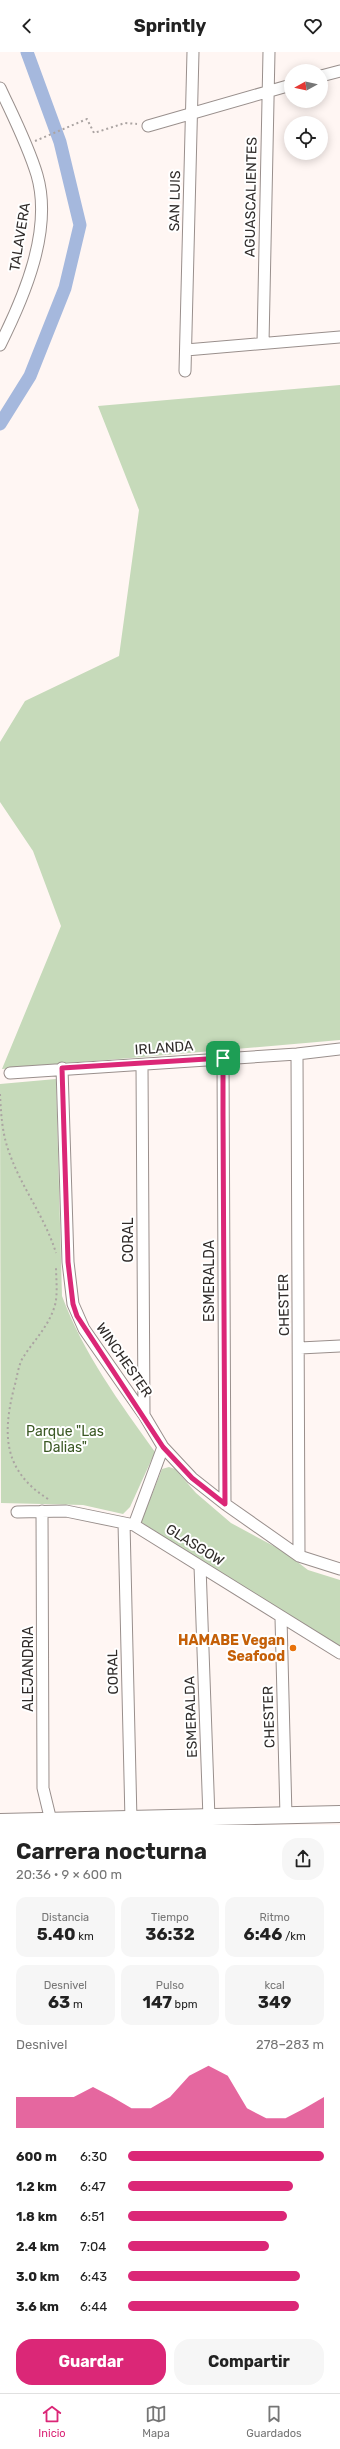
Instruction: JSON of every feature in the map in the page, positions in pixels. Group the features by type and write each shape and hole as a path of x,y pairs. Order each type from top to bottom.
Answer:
{"street":[{"name":"SAN LUIS","path":"185,371 193,52"},
{"name":"AGUASCALIENTES","path":"263,344 269,52"},
{"path":"328,74 340,71"},
{"path":"148,126 284,87"},
{"name":"TALAVERA","path":"0,88 37,176 42,200 39,229 31,270 23,297 1,342"},
{"path":"186,350 340,337"},
{"name":"IRLANDA","path":"10,1073 62,1068 142,1065 223,1058 297,1054 340,1049"},
{"name":"CHESTER","path":"297,1054 300,1348 299,1556"},
{"name":"ESMERALDA","path":"223,1058 225,1504"},
{"name":"CORAL","path":"142,1065 144,1415"},
{"name":"WINCHESTER","path":"62,1068 68,1262 73,1304 84,1329 144,1415 163,1447 192,1478 225,1504 299,1556 340,1569"},
{"path":"300,1348 340,1346"},
{"path":"129,1524 163,1447"},
{"name":"ALEJANDRIA","path":"42,1511 43,1788 52,1823"},
{"name":"GLASGOW","path":"17,1512 66,1511 129,1524 200,1566 281,1618 340,1653"},
{"name":"CORAL","path":"129,1524 138,1822"},
{"name":"ESMERALDA","path":"200,1566 219,1820"},
{"name":"CHESTER","path":"281,1618 286,1816"},
{"path":"0,1822 138,1822 219,1820 340,1814"}],"path":[{"path":"44,137 87,119 94,133 125,123 148,126"},
{"path":"0,1094 2,1125 9,1154 48,1231 56,1254"},
{"path":"56,1261 56,1304 46,1327 24,1356 9,1408 8,1427 9,1447 16,1469 31,1488 66,1511"}],"green space":[{"path":"340,385 340,1040 2,1069 61,926 33,851 0,802 0,742 25,701 119,656 139,510 98,406"},
{"name":"Parque \"Las Dalias\"","path":"56,1079 62,1296 80,1338 91,1357 103,1377 155,1452 130,1507 123,1514 83,1505 1,1503 0,1084"},
{"path":"169,1467 175,1469 196,1493 231,1523 283,1551 308,1570 340,1580 340,1649 141,1522 162,1469"}],"waterway":[{"path":"0,424 30,376 65,288 80,225 60,142 27,52"}],"place":[{"name":"HAMABE Vegan Seafood","path":"293,1648"}],"route":[{"path":"223,1058 225,1504 192,1478 163,1447 144,1415 84,1329 77,1316 73,1304 68,1262 62,1068 142,1065 223,1058"}]}
